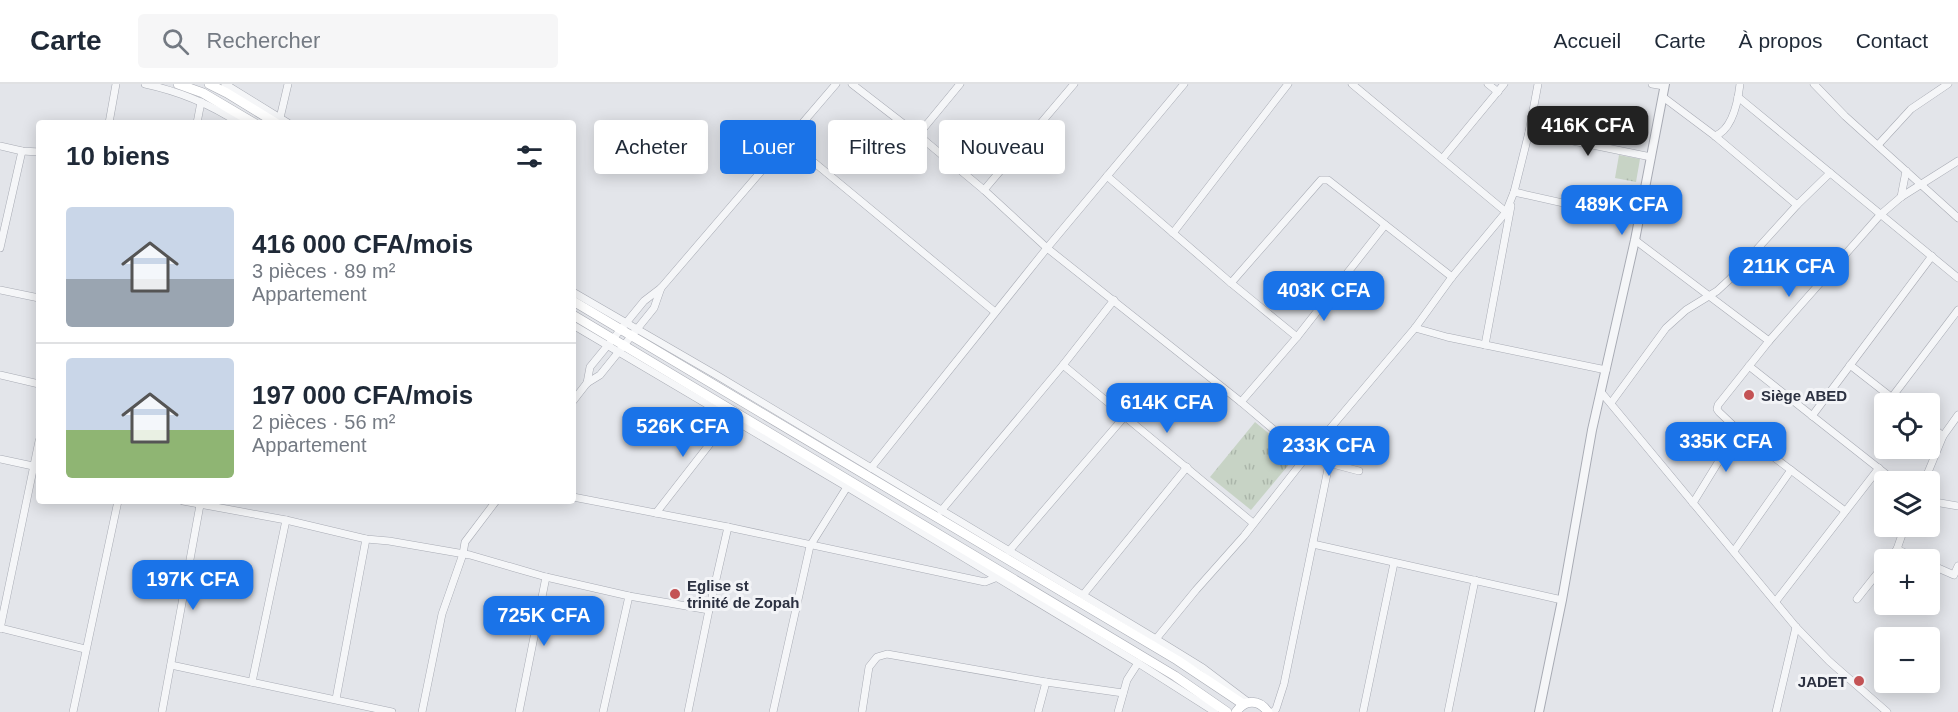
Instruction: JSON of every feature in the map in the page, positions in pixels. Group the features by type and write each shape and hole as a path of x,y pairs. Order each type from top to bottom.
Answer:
{"main road":[{"path":"178,84 203,93 249,120"},
{"path":"208,84 278,120"},
{"path":"576,302 624,325 1246,703 1260,703 1268,712"},
{"path":"576,317 621,349 1175,676 1227,712"},
{"path":"1236,712 1246,703"}],"street":[{"path":"110,120 116,84"},
{"path":"145,84 179,92 234,120"},
{"path":"225,84 278,120 288,84"},
{"path":"805,120 836,84"},
{"path":"852,84 899,120"},
{"path":"927,124 960,84"},
{"path":"984,190 1074,84"},
{"path":"872,468 1047,248 1184,84"},
{"path":"1173,233 1288,84"},
{"path":"1352,84 1506,212"},
{"path":"1488,84 1498,92"},
{"path":"1442,159 1504,84"},
{"path":"1485,345 1511,202 1529,132 1538,84"},
{"path":"1539,712 1562,600 1580,492 1635,240 1663,97 1665,85 1652,84"},
{"path":"1715,136 1725,129 1738,97 1740,84"},
{"path":"1814,84 1845,116 1958,219"},
{"path":"1878,145 1911,109 1946,84"},
{"path":"1663,97 1715,136 1797,205"},
{"path":"1738,97 1958,278"},
{"path":"198,120 201,102"},
{"path":"1529,132 1651,157"},
{"path":"927,142 984,190 1047,248 1241,402 1306,457 1359,471"},
{"path":"0,146 36,152"},
{"path":"0,248 22,151"},
{"path":"1845,512 1738,430 1717,409 1718,405 1769,341 1880,215 1901,198 1958,161"},
{"path":"816,163 995,312"},
{"path":"1901,198 1906,171"},
{"path":"1611,403 1666,328 1686,310 1710,296 1731,279 1797,205 1830,173"},
{"path":"587,383 590,367 610,342 644,301 661,288 759,174"},
{"path":"1107,177 1297,337"},
{"path":"1231,283 1321,180 1328,180 1452,277"},
{"path":"1514,192 1639,220"},
{"path":"1156,639 1415,328 1452,277 1506,212 1511,202"},
{"path":"1241,402 1297,337 1385,225"},
{"path":"1635,240 1769,341"},
{"path":"1812,416 1932,256"},
{"path":"576,397 587,383 600,375 654,308 661,288"},
{"path":"0,290 36,297"},
{"path":"576,294 624,325"},
{"path":"941,511 1114,300"},
{"path":"1895,393 1958,310"},
{"path":"576,326 610,342"},
{"path":"1415,328 1606,370"},
{"path":"635,332 872,468 1156,639 1203,668 1246,703"},
{"path":"621,349 730,418 1138,663 1215,712"},
{"path":"1063,365 1254,523"},
{"path":"1850,365 1887,393"},
{"path":"1749,366 1883,471"},
{"path":"0,375 36,383"},
{"path":"1602,392 1796,627 1829,661 1887,712"},
{"path":"1928,471 1942,436 1958,415"},
{"path":"1009,551 1125,416"},
{"path":"656,513 730,418"},
{"path":"1693,502 1738,430"},
{"path":"36,454 0,628 85,649"},
{"path":"0,459 33,466"},
{"path":"1273,712 1284,684 1329,464"},
{"path":"1083,595 1187,467"},
{"path":"1776,602 1879,468"},
{"path":"1734,551 1791,470"},
{"path":"773,712 810,546 847,487"},
{"path":"576,497 985,582 994,578"},
{"path":"1940,503 1958,506"},
{"path":"73,712 117,504"},
{"path":"196,504 286,520 366,539 462,554 546,577 629,596 709,610"},
{"path":"422,712 442,614 465,542 494,504"},
{"path":"162,712 200,505"},
{"path":"252,682 286,520"},
{"path":"688,712 728,527"},
{"path":"1897,549 1901,537"},
{"path":"336,699 366,539"},
{"path":"1313,544 1562,600"},
{"path":"1363,712 1394,563"},
{"path":"1940,568 1954,574 1958,566"},
{"path":"519,712 546,577"},
{"path":"1857,599 1874,578"},
{"path":"1448,712 1475,580"},
{"path":"603,712 629,596"},
{"path":"1776,712 1796,627"},
{"path":"862,712 870,667 877,657 887,654 1123,693"},
{"path":"1118,712 1127,680 1138,663"},
{"path":"171,665 392,712"},
{"path":"1038,712 1046,682"}],"green space":[{"path":"1619,155 1640,159 1636,182 1615,178"},
{"path":"1255,422 1296,456 1251,510 1210,477"}],"place":[{"name":"Siège ABED","path":"1749,395"},
{"name":"Eglise st trinité de Zopah","path":"675,594"},
{"name":"JADET","path":"1859,681"}]}
